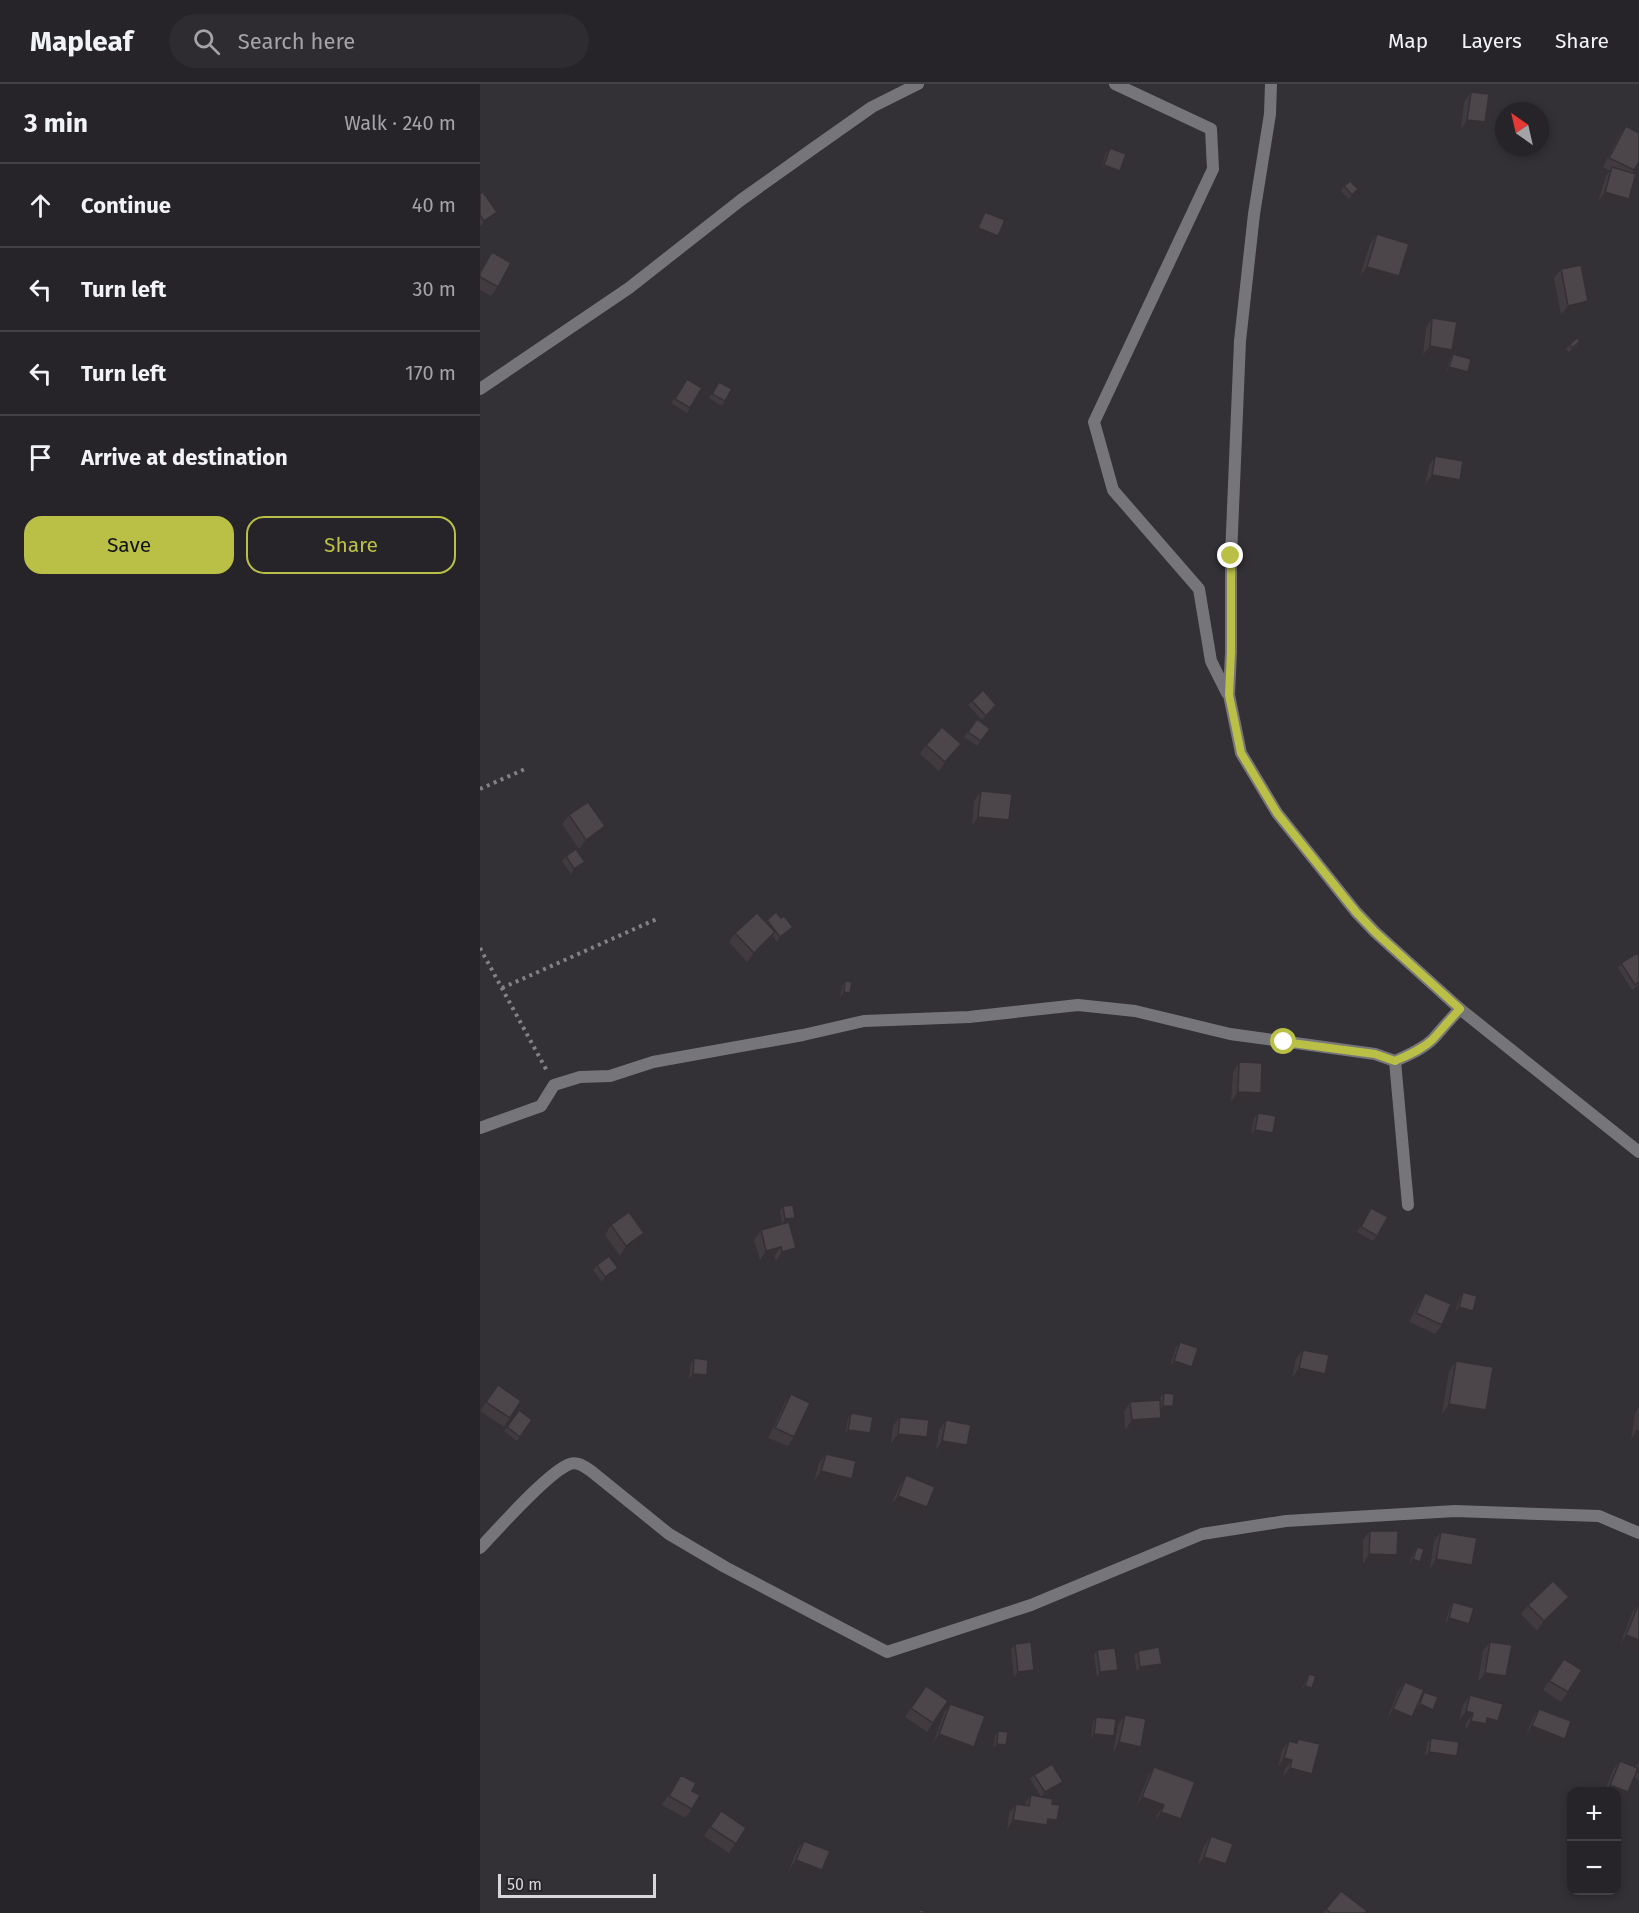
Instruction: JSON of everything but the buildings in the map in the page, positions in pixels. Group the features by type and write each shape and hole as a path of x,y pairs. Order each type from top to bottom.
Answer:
{"street":[{"path":"480,389 628,288 741,200 872,107 918,84"},
{"path":"1114,84 1211,129 1213,169 1094,422 1113,490 1199,589 1211,661 1229,695"},
{"path":"1271,84 1270,114 1254,214 1240,341 1231,556 1229,695 1241,753 1277,813 1356,912 1375,932 1460,1009 1639,1152"},
{"path":"480,1128 541,1106 554,1084 580,1077 610,1076 653,1062 803,1035 864,1021 969,1017 1078,1005 1135,1011 1230,1034 1375,1054 1395,1061 1420,1049 1460,1009"},
{"path":"1395,1061 1408,1205"},
{"path":"480,1548 547,1481 568,1465 577,1464 591,1471 669,1533 725,1567 887,1652 1031,1605 1202,1534 1286,1521 1455,1511 1599,1516 1639,1533"}],"path":[{"path":"480,789 525,769"},
{"path":"502,988 659,918"},
{"path":"480,948 554,1084"}],"route":[{"path":"1231,556 1229,695 1241,753 1277,813 1356,912 1460,1009 1420,1049 1395,1061 1375,1054 1284,1042"}]}
